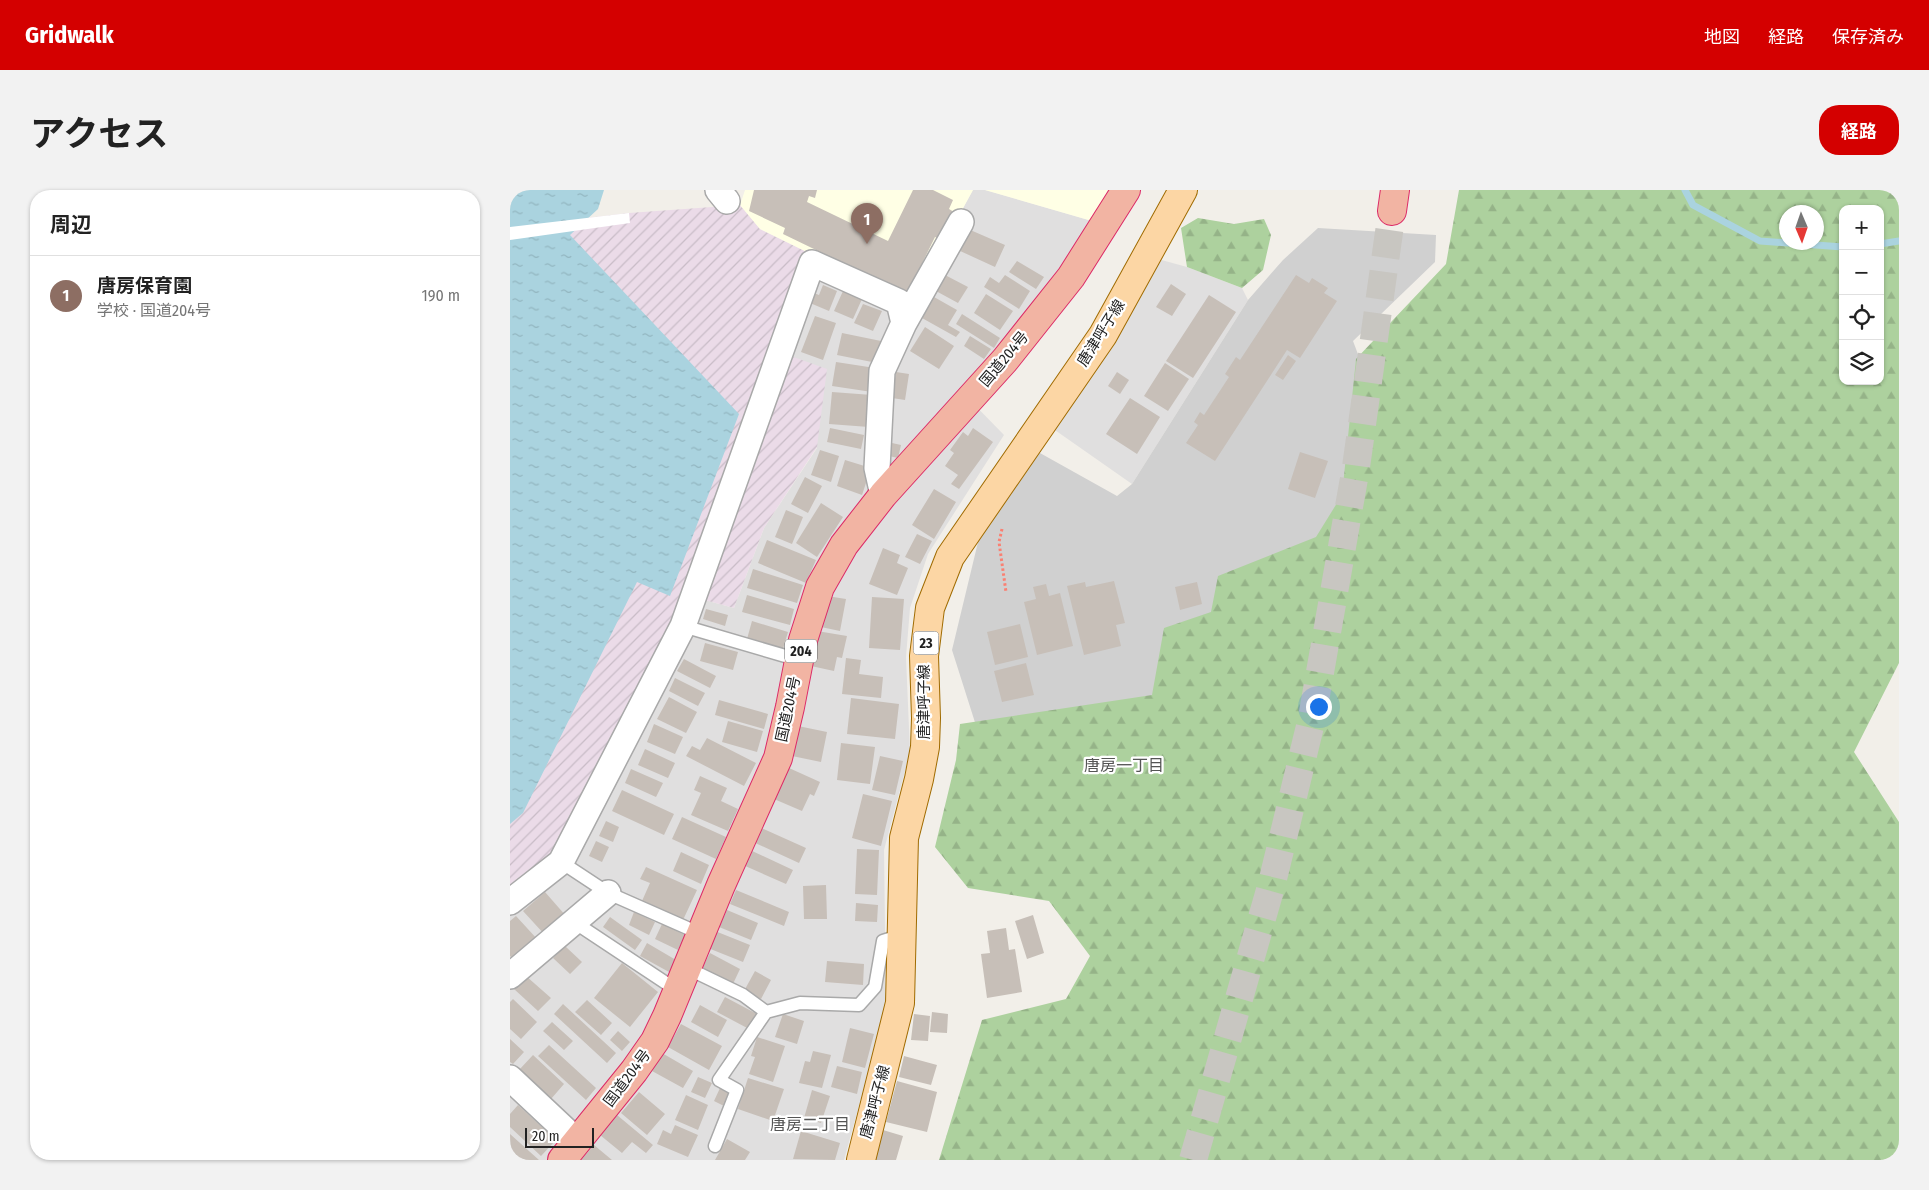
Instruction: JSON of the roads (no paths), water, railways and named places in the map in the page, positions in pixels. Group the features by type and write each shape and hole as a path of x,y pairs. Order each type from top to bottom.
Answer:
{"highway":[{"name":"国道204号","path":"570,1150 634,1071 655,1041 778,758 803,640 820,587 844,545 883,495 1005,360 1053,300 1071,277 1126,190"}],"main road":[{"name":"唐津呼子線","path":"861,1160 900,1003 904,838 925,747 924,656 930,608 950,557 1103,335 1183,190"}],"street":[{"path":"883,495 877,468 882,371 904,323 961,222"},
{"path":"510,902 561,862 683,626 812,263 899,302 904,323"},
{"path":"510,976 608,893"},
{"path":"510,1078 570,1150"}],"lane":[{"path":"683,626 799,660"},
{"path":"561,862 608,893 701,934"},
{"path":"574,922 682,980 743,995 766,1012"},
{"path":"715,1146 737,1090 719,1080 766,1012 800,1003 859,1005 875,987 883,941 902,935"}],"water":[{"path":"510,190 604,190 598,209 570,235 739,414 670,596 637,582 523,813 510,824"}],"waterway":[{"path":"1685,190 1693,205 1760,241 1839,247"},
{"path":"1884,243 1899,241"}],"tunnel":[{"path":"1193,1160 1272,883 1312,718 1356,467 1392,211"}],"place":[{"name":"唐房保育園","path":"867,244"}],"district":[{"name":"唐房一丁目","path":"1124,765"},
{"name":"唐房二丁目","path":"810,1124"}]}
